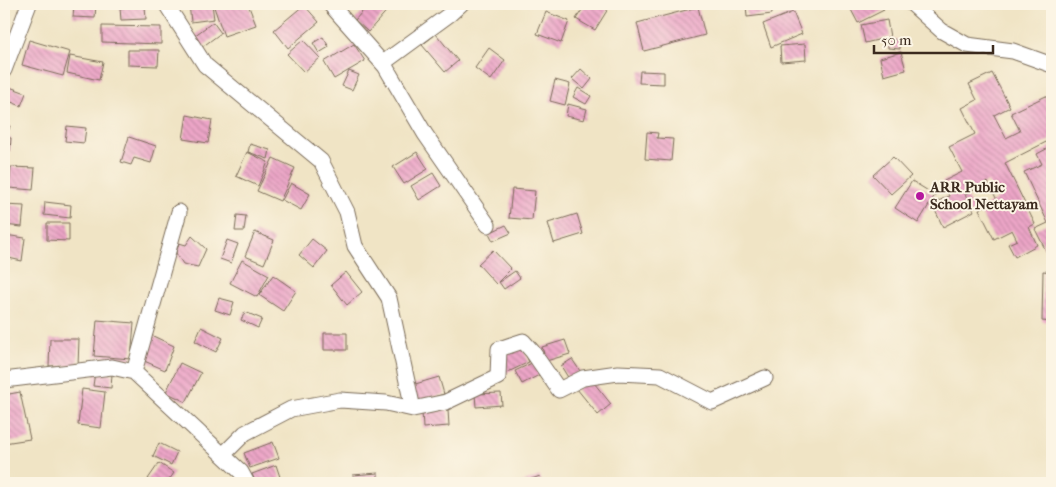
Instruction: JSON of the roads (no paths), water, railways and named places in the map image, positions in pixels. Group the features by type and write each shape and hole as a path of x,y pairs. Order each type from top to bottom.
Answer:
{"street":[{"path":"4,70 29,4"},
{"path":"166,4 205,65 320,161 347,212 355,246 389,298 413,409"},
{"path":"330,4 383,64 425,134 488,225"},
{"path":"383,64 461,4"},
{"path":"912,4 942,31 967,45 1013,51 1052,65"},
{"path":"134,372 179,212"},
{"path":"222,454 245,433 291,409 340,400 386,403 413,409 446,402 498,378 499,350 523,341 559,390 583,378 618,373 660,375 712,402 765,378"},
{"path":"4,380 112,367 134,372 241,472 247,483"}],"place":[{"name":"ARR Public School Nettayam","path":"920,196"}]}
